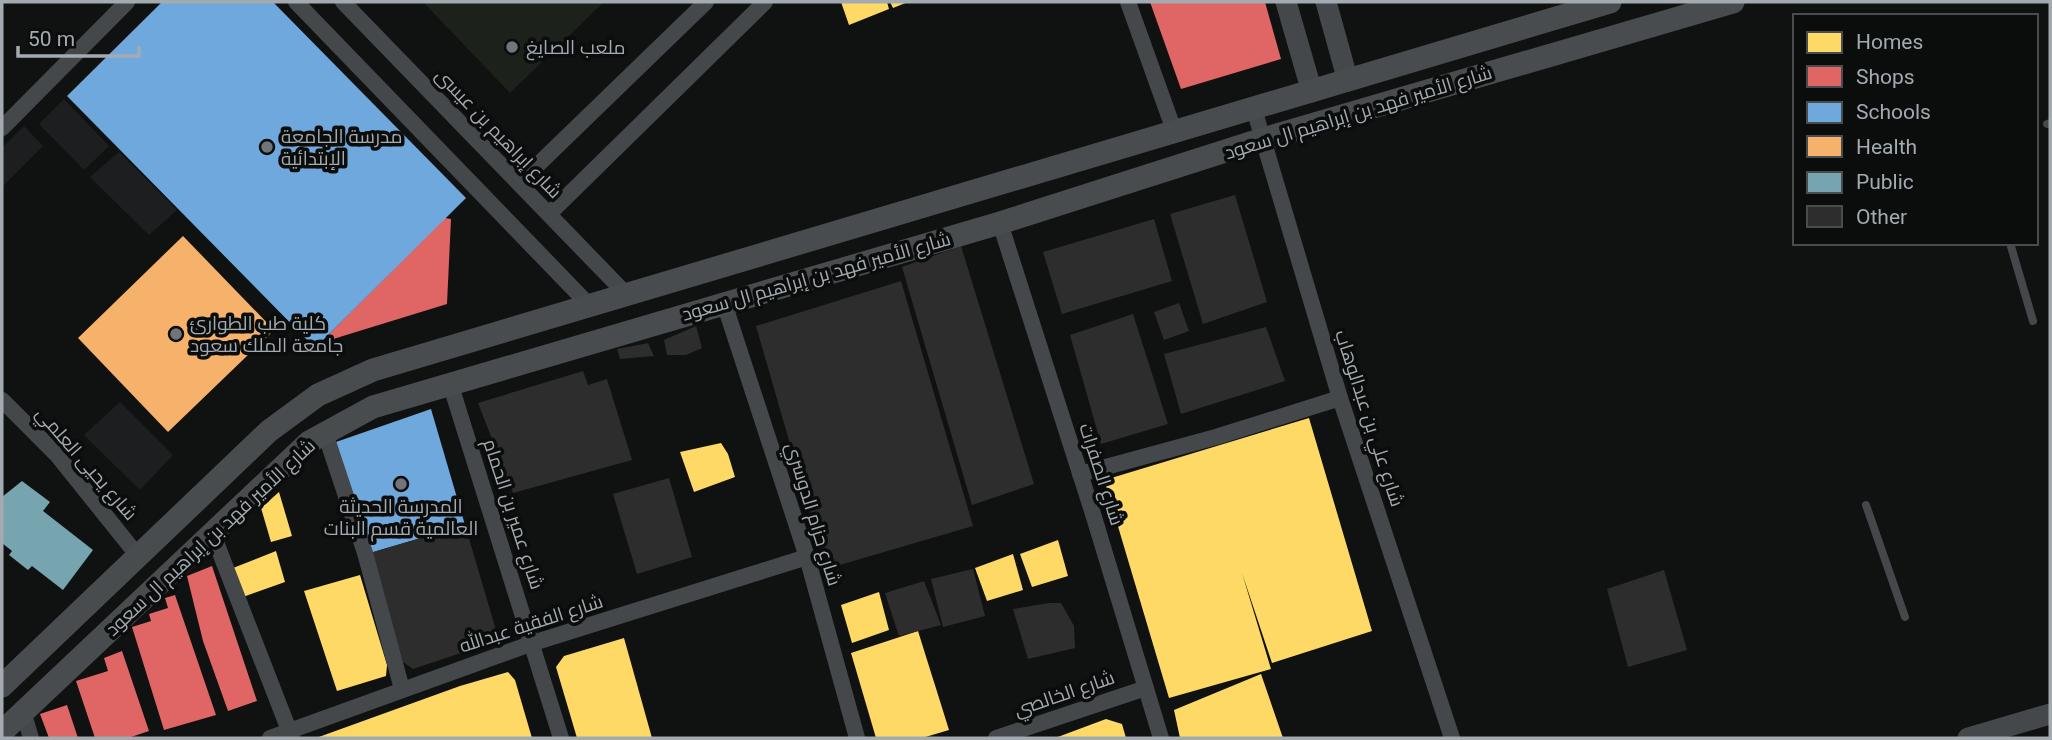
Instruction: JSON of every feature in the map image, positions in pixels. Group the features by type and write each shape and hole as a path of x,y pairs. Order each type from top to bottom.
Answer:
{"main road":[{"name":"شارع الأمير فهد بن إبراهيم ال سعود","path":"2,685 270,431 318,395 373,370 1611,2"},
{"name":"شارع الأمير فهد بن إبراهيم ال سعود","path":"2,732 309,442 373,407 1000,223 1263,139 1733,2"}],"street":[{"path":"2,128 127,2"},
{"path":"296,2 589,305"},
{"name":"شارع إبراهيم بن عيسى","path":"343,2 625,293"},
{"path":"519,183 706,2"},
{"path":"549,214 765,2"},
{"path":"1128,2 1174,133"},
{"path":"1286,2 1312,92"},
{"path":"1326,2 1348,81"},
{"name":"شارع علي بن عبدالوهاب","path":"1254,109 1340,398 1452,738"},
{"name":"شارع الصفرات","path":"1000,223 1161,738"},
{"name":"شارع حزام الدوسري","path":"724,303 807,557 857,738"},
{"name":"شارع عمير بن الحمام","path":"450,383 561,738"},
{"path":"1080,474 1216,437 1340,398"},
{"name":"شارع يحيى العلمي","path":"2,400 57,455 138,556"},
{"path":"325,433 365,552 402,689"},
{"path":"212,532 291,735"},
{"name":"شارع الفقية عبدالله","path":"271,738 291,735 402,689 533,643 807,557"},
{"name":"شارع الخالصي","path":"996,738 1146,688"},
{"path":"23,711 31,738"},
{"path":"1968,738 2050,714"}],"lane":[{"path":"2011,245 2033,321"},
{"path":"1866,505 1905,617"}],"shaded area":[{"name":"ملعب الصايغ","path":"423,2 604,2 510,93"},
{"path":"64,99 109,146 84,170 39,124"},
{"path":"24,126 43,146 2,187 2,148"},
{"path":"119,152 177,210 149,235 90,177"},
{"path":"120,402 173,455 140,490 84,435"}],"building: Homes":[{"path":"841,2 887,2 889,9 849,25"},
{"path":"890,2 908,2 893,8"},
{"path":"1309,418 1372,631 1272,663 1242,573 1271,669 1169,698 1106,486 1108,479"},
{"path":"721,443 728,454 735,477 694,492 680,452"},
{"path":"279,492 292,536 271,542 261,508"},
{"path":"1058,540 1068,576 1032,587 1020,554"},
{"path":"276,551 285,582 243,597 233,568"},
{"path":"1013,554 1023,590 987,601 975,568"},
{"path":"360,575 387,665 386,676 337,691 304,591"},
{"path":"879,592 889,630 852,643 841,605"},
{"path":"918,631 949,730 922,738 876,738 851,653"},
{"path":"624,638 652,738 577,738 556,667 564,656"},
{"path":"508,672 515,680 532,738 316,738 460,686"},
{"path":"1261,674 1283,738 1180,738 1174,710"},
{"path":"1106,719 1122,724 1126,738 1055,738"}],"building: Shops":[{"path":"1150,2 1265,2 1281,59 1181,89"},
{"path":"445,218 451,219 447,304 330,340 327,336"},
{"path":"212,566 257,701 228,711 203,641 187,576"},
{"path":"175,595 216,715 164,730 132,627 151,621 149,614 168,608 165,598"},
{"path":"122,651 149,731 128,738 95,738 76,681 108,671 104,658"},
{"path":"67,705 78,738 49,738 40,714"}],"building: Schools":[{"name":"مدرسة الجامعة الإبتدائية","path":"162,2 273,2 466,198 315,348 67,96"},
{"name":"المدرسة الحديثة العالمية قسم البنات","path":"431,409 465,525 370,553 336,442"}],"building: Health":[{"name":"كلية طب الطوارئ جامعة الملك سعود","path":"183,236 274,330 168,432 78,338"}],"building: Public":[{"path":"22,481 50,502 43,511 93,550 63,590 32,566 28,570 9,555 12,551 2,543 2,497"}],"building: Other":[{"path":"1235,195 1267,302 1203,324 1170,214"},
{"path":"1154,219 1172,281 1062,314 1043,252"},
{"path":"961,246 1034,484 972,505 902,267"},
{"path":"901,281 973,526 826,569 756,326"},
{"path":"1179,303 1189,331 1164,340 1154,312"},
{"path":"1133,314 1168,424 1101,444 1070,335"},
{"path":"696,326 702,348 686,355 667,355 664,340"},
{"path":"1266,327 1285,381 1181,414 1164,354"},
{"path":"648,343 654,356 620,359 617,349"},
{"path":"583,371 588,385 607,379 632,460 513,493 478,403"},
{"path":"669,478 692,557 637,574 613,494"},
{"path":"465,525 498,637 491,643 413,669 403,662 370,553"},
{"path":"973,569 985,616 943,627 931,579"},
{"path":"1664,570 1687,650 1628,667 1607,589"},
{"path":"924,581 941,625 899,636 885,593"},
{"path":"1061,603 1074,626 1075,648 1028,659 1013,609"}],"place":[{"name":"ملعب الصايغ","path":"512,47"},
{"name":"مدرسة الجامعة الإبتدائية","path":"267,147"},
{"name":"كلية طب الطوارئ جامعة الملك سعود","path":"176,334"},
{"name":"المدرسة الحديثة العالمية قسم البنات","path":"401,484"}]}
